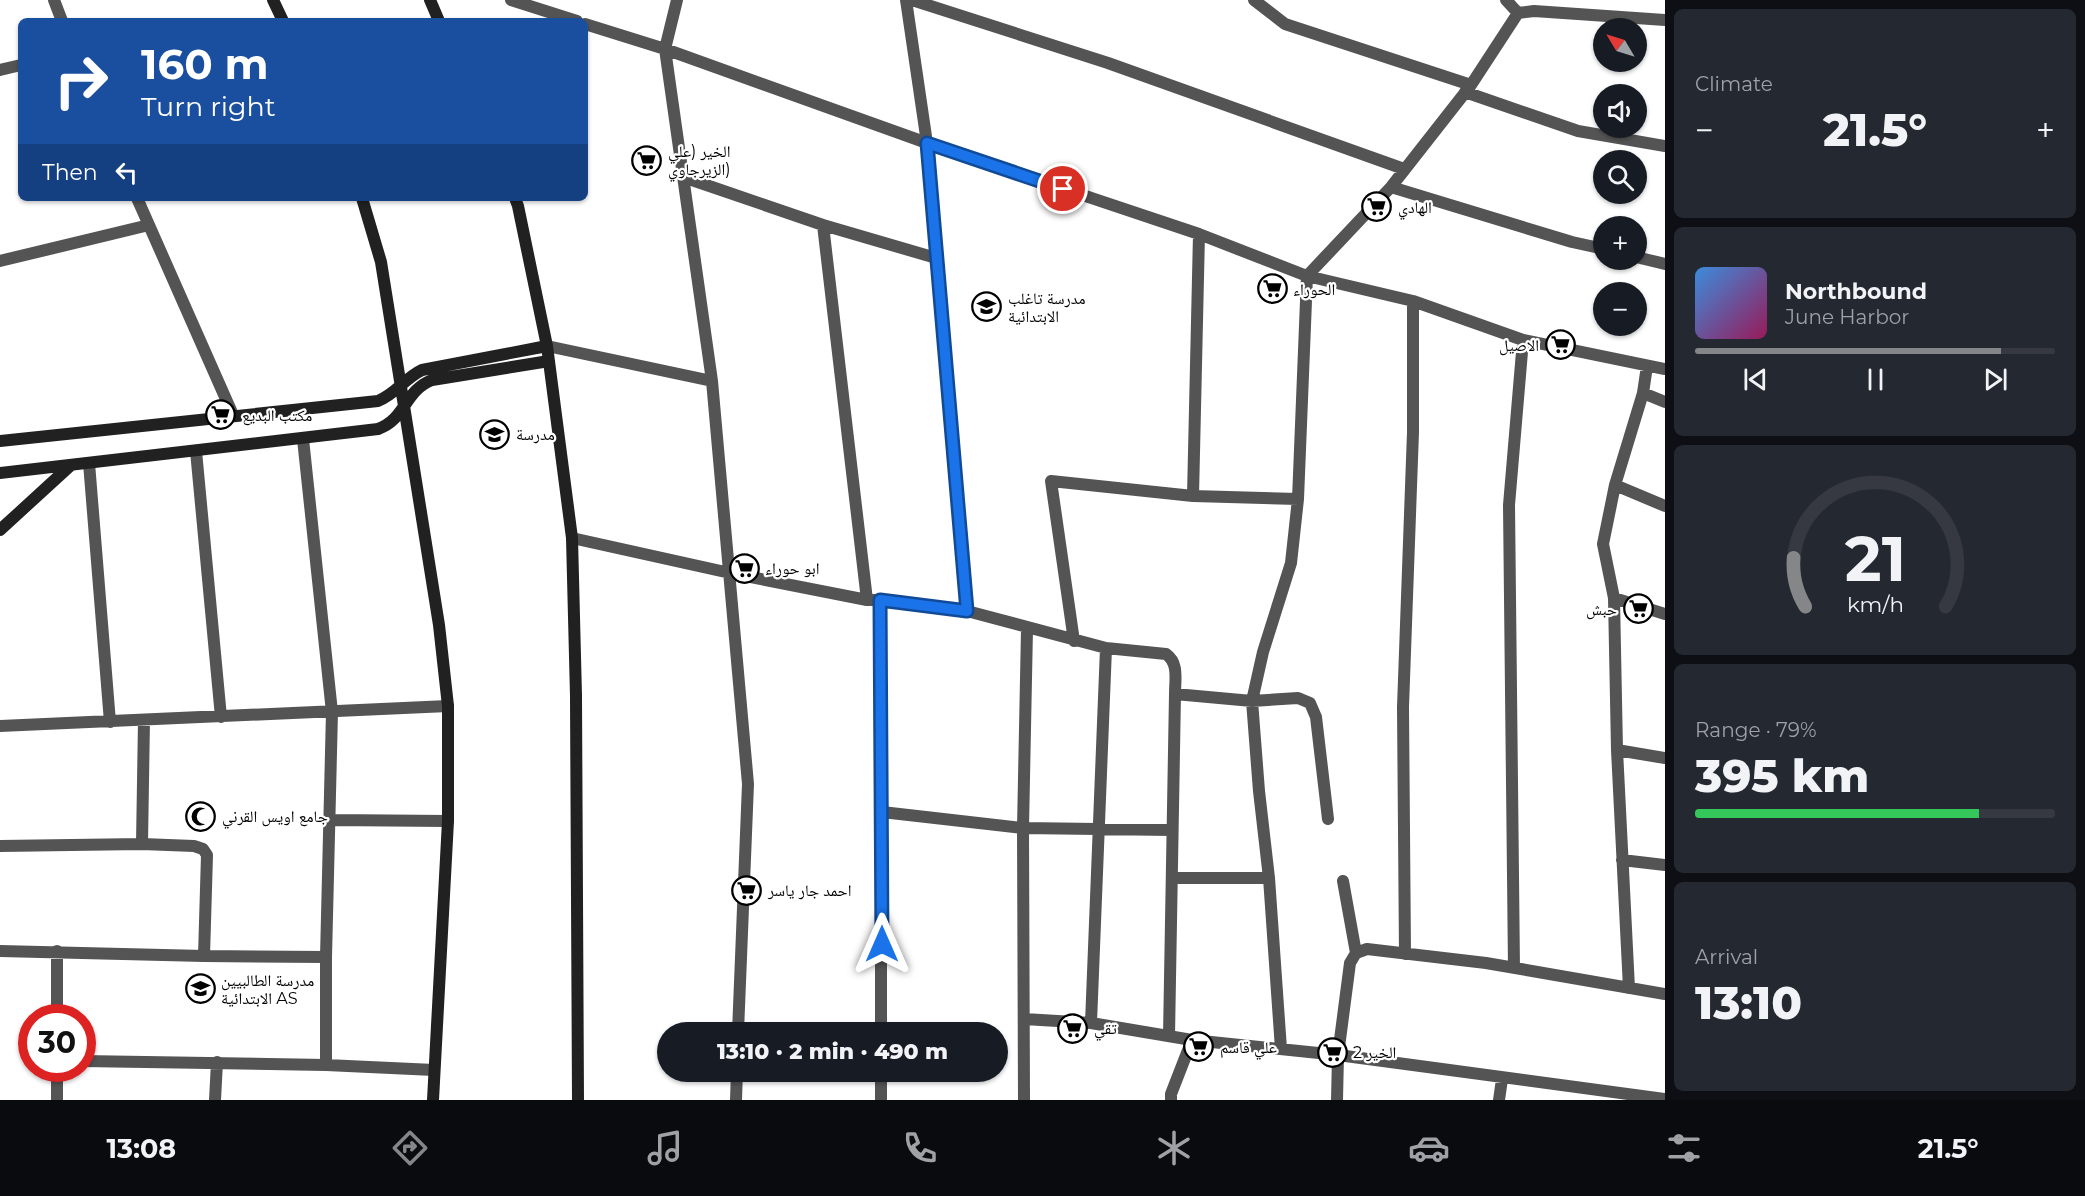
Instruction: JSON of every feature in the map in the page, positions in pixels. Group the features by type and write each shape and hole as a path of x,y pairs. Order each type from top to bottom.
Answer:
{"street":[{"path":"54,0 61,18"},
{"path":"273,0 282,18"},
{"path":"430,0 438,18"},
{"path":"511,0 568,18"},
{"path":"677,0 665,49 712,381 748,784 738,1022"},
{"path":"906,0 927,143 967,611"},
{"path":"912,0 1108,63 1404,169"},
{"path":"1254,0 1285,24 1468,88 1578,131 1665,146"},
{"path":"1506,0 1518,13"},
{"path":"1281,1049 1269,878 1252,701 1263,652 1291,563 1298,499 1308,276 1391,187 1468,88 1518,13 1533,11 1665,20"},
{"path":"588,25 665,49 927,143 1199,234 1308,276 1413,301 1523,340 1665,369"},
{"path":"0,70 18,66"},
{"path":"683,177 824,225 936,258"},
{"path":"1391,187 1593,247"},
{"path":"138,201 233,415"},
{"path":"363,201 381,262 439,625 448,706 448,821 433,1100"},
{"path":"516,201 547,346 572,538 576,696 578,1100"},
{"path":"0,261 149,225"},
{"path":"824,225 867,600"},
{"path":"1193,496 1199,234"},
{"path":"1647,260 1665,264"},
{"path":"1405,954 1402,707 1413,432 1413,301"},
{"path":"1514,968 1509,504 1523,340"},
{"path":"0,441 378,401 395,392 414,374 430,367 547,346 712,381"},
{"path":"0,473 378,429 396,419 412,392 432,380 549,361"},
{"path":"1629,988 1617,750 1614,598 1603,544 1615,485 1643,393 1647,366"},
{"path":"1643,393 1665,402"},
{"path":"303,439 332,712 326,957 326,1065"},
{"path":"196,451 221,717"},
{"path":"89,463 110,722"},
{"path":"0,530 71,465"},
{"path":"1074,641 1052,482 1193,496 1298,499"},
{"path":"1615,485 1665,506"},
{"path":"572,538 867,600 967,611 1074,641 1106,648 1166,654 1172,658 1175,664 1175,694 1169,1036"},
{"path":"1614,598 1665,614"},
{"path":"880,600 881,1022"},
{"path":"1024,1100 1023,828 1027,628"},
{"path":"1091,1023 1106,648"},
{"path":"1175,694 1252,701 1298,698 1310,703 1316,717 1328,819"},
{"path":"0,726 448,706"},
{"path":"142,844 144,720"},
{"path":"1617,750 1665,758"},
{"path":"882,812 1023,828 1172,830"},
{"path":"330,820 448,821"},
{"path":"0,846 142,844 194,846 203,849 207,855 204,956"},
{"path":"1622,860 1665,865"},
{"path":"1173,878 1269,878"},
{"path":"1343,881 1356,953"},
{"path":"1337,1100 1338,1055 1350,963 1356,953 1367,949 1514,968 1665,994"},
{"path":"0,951 326,957"},
{"path":"57,951 57,1004"},
{"path":"1024,1019 1091,1023 1192,1040 1338,1055 1665,1099"},
{"path":"1171,1100 1171,1094 1192,1040"},
{"path":"96,1061 217,1062 434,1070"},
{"path":"215,1100 217,1062"},
{"path":"1499,1100 1502,1078"},
{"path":"57,1082 57,1100"},
{"path":"736,1100 737,1082"},
{"path":"881,1082 881,1100"}],"place":[{"name":"الخير (علي الزيرجاوي)","path":"647,160"},
{"name":"الهادي","path":"1377,207"},
{"name":"الحوراء","path":"1272,289"},
{"name":"مدرسة تاغلب الابتدائية","path":"987,307"},
{"name":"الاصيل","path":"1560,345"},
{"name":"مكتب البديع","path":"221,415"},
{"name":"مدرسة","path":"495,434"},
{"name":"ابو حوراء","path":"744,568"},
{"name":"حبش","path":"1638,609"},
{"name":"جامع اويس القرني","path":"201,816"},
{"name":"احمد جار ياسر","path":"747,890"},
{"name":"مدرسة الطالبيين الابتدائية AS","path":"200,989"},
{"name":"تقي","path":"1073,1028"},
{"name":"علي قاسم","path":"1199,1047"},
{"name":"الخير 2","path":"1332,1052"}],"route":[{"path":"882,944 880,600 967,611 927,143 1063,189"}]}
